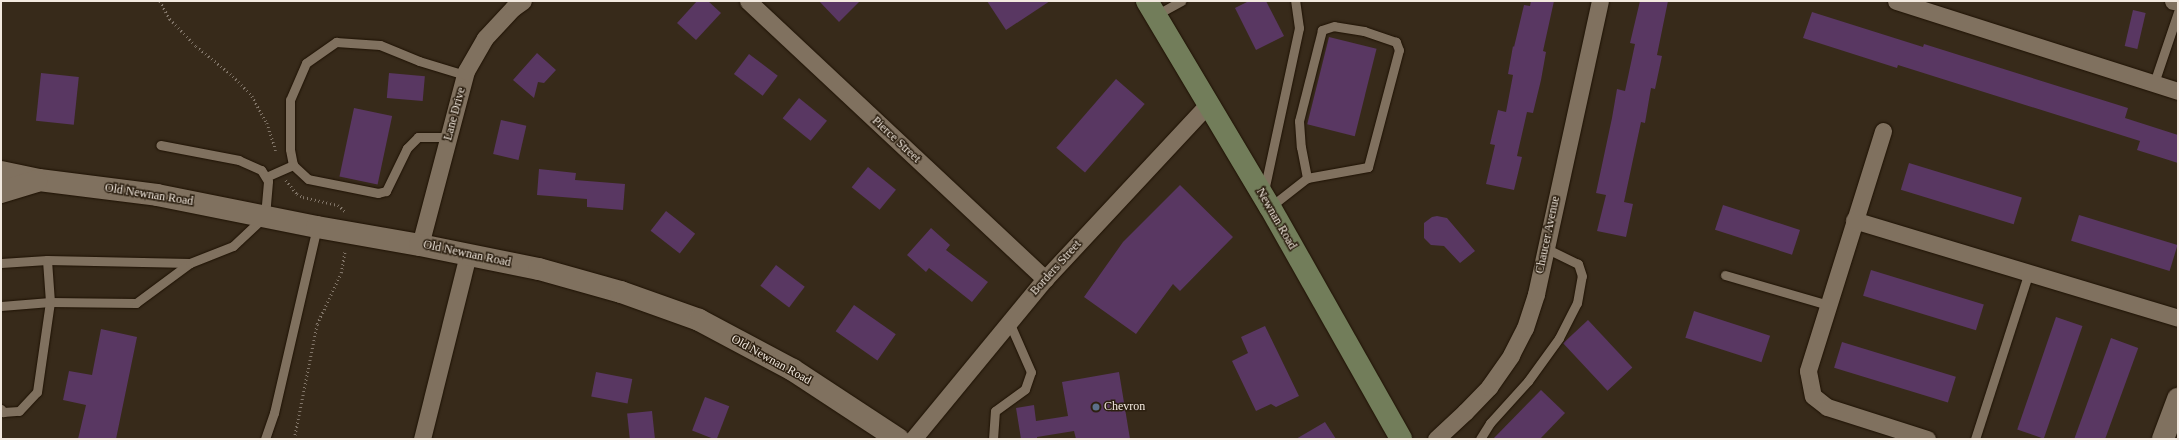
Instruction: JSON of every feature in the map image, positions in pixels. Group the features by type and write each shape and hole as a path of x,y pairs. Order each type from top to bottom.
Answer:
{"main road":[{"name":"Newnan Road","path":"1151,8 1267,201 1401,439"}],"street":[{"name":"Lane Drive","path":"420,245 438,182 448,137 465,75 485,38 513,8 523,1"},
{"name":"Pierce Street","path":"748,1 1045,279"},
{"name":"Chaucer Avenue","path":"1436,439 1489,387 1511,355 1525,328 1536,294 1600,1"},
{"path":"1896,1 2178,91"},
{"path":"2173,1 2178,2"},
{"name":"Borders Street","path":"912,439 1045,279 1208,104"},
{"path":"1883,130 1808,371 1812,396 1827,407 1928,439"},
{"name":"Old Newnan Road","path":"1,172 39,180 157,194 317,227 420,245 540,269 622,292 699,320 793,370 898,439"},
{"path":"1,192 39,180"},
{"path":"1854,220 2178,318"},
{"path":"422,439 468,255"},
{"path":"2163,439 2178,399"}],"lane":[{"path":"1151,8 1181,1"},
{"path":"1267,201 1299,28 1295,1"},
{"path":"2154,83 2178,12"},
{"path":"1267,201 1307,178 1368,167 1399,50 1396,42 1364,31 1334,26 1322,30 1299,121 1307,178"},
{"path":"448,137 418,137 407,148 386,191 378,193 308,179 293,164 290,148 290,100 306,63 336,42 380,45 419,61 465,75"},
{"path":"1,306 50,302 136,302 190,263 233,246 265,216 268,181 261,170 239,160 160,145"},
{"path":"266,177 293,164"},
{"path":"265,439 274,413 317,227"},
{"path":"1480,439 1490,423 1528,381 1559,338 1577,303 1582,276 1578,264 1545,248"},
{"path":"1,263 47,260 190,263"},
{"path":"1,409 3,412 19,411 37,392 50,302 47,260"},
{"path":"1975,439 2029,272"},
{"path":"1725,275 1828,305"},
{"path":"993,439 995,411 1025,389 1031,372 1009,322"}],"building":[{"path":"697,1 708,1 721,13 696,40 677,23"},
{"path":"819,1 860,1 839,22"},
{"path":"987,1 1050,1 1006,30"},
{"path":"1249,1 1266,1 1284,36 1256,50 1235,8"},
{"path":"1531,1 1554,1 1543,51 1546,52 1541,80 1533,113 1527,112 1517,156 1522,157 1514,190 1486,184 1495,145 1490,144 1498,110 1506,112 1513,75 1508,74 1513,46 1514,47 1524,5 1530,6"},
{"path":"1640,1 1668,1 1657,55 1662,56 1655,89 1651,88 1645,123 1641,122 1624,202 1633,204 1626,237 1597,231 1606,195 1596,193 1617,89 1625,91 1635,44 1630,43"},
{"path":"2133,10 2146,13 2137,49 2125,46"},
{"path":"1812,12 1923,47 1924,44 2128,108 2125,118 2178,135 2178,163 2137,150 2140,141 1898,65 1897,68 1803,38"},
{"path":"1329,37 1377,49 1355,136 1307,124"},
{"path":"537,53 556,70 544,83 538,82 534,98 513,80"},
{"path":"749,54 778,76 763,96 734,74"},
{"path":"41,73 79,77 74,125 36,121"},
{"path":"389,73 425,76 423,101 387,98"},
{"path":"1116,79 1145,104 1085,173 1056,148"},
{"path":"799,98 827,121 811,141 783,118"},
{"path":"354,108 392,116 378,185 339,176"},
{"path":"501,120 526,126 518,160 493,154"},
{"path":"1909,163 2022,197 2014,224 1901,190"},
{"path":"868,167 896,190 880,210 852,187"},
{"path":"539,169 576,173 575,180 625,184 623,210 587,207 587,199 537,195"},
{"path":"1180,185 1233,237 1180,291 1173,284 1136,334 1084,297 1123,242"},
{"path":"1723,205 1800,230 1792,255 1715,230"},
{"path":"666,211 695,234 680,253 651,231"},
{"path":"2079,215 2177,245 2170,271 2071,241"},
{"path":"1437,216 1447,218 1475,251 1460,263 1444,246 1431,245 1424,238 1424,223 1432,217"},
{"path":"931,228 950,245 946,250 988,282 972,302 929,268 926,272 907,255"},
{"path":"776,265 805,287 789,307 760,286"},
{"path":"1871,270 1984,304 1976,330 1863,296"},
{"path":"854,305 896,334 877,360 836,331"},
{"path":"1694,311 1770,336 1761,362 1685,338"},
{"path":"2056,317 2082,326 2044,439 2017,430"},
{"path":"1588,320 1632,368 1607,391 1563,343"},
{"path":"1265,326 1299,396 1276,407 1271,404 1256,411 1232,361 1248,353 1241,337"},
{"path":"101,329 137,337 116,439 78,439 86,405 63,400 69,371 92,375"},
{"path":"2111,338 2138,348 2105,439 2074,439"},
{"path":"1842,342 1956,377 1948,403 1834,368"},
{"path":"596,372 632,379 628,404 591,397"},
{"name":"Chevron","path":"1119,372 1130,439 1076,439 1074,431 1037,437 1037,439 1021,439 1016,408 1034,405 1036,421 1068,416 1062,382"},
{"path":"1541,390 1565,413 1540,439 1493,439"},
{"path":"705,397 729,406 717,439 692,431"},
{"path":"652,411 655,439 630,439 627,414"},
{"path":"1325,422 1336,439 1296,439"}],"place":[{"name":"Chevron","path":"1096,407"}]}
